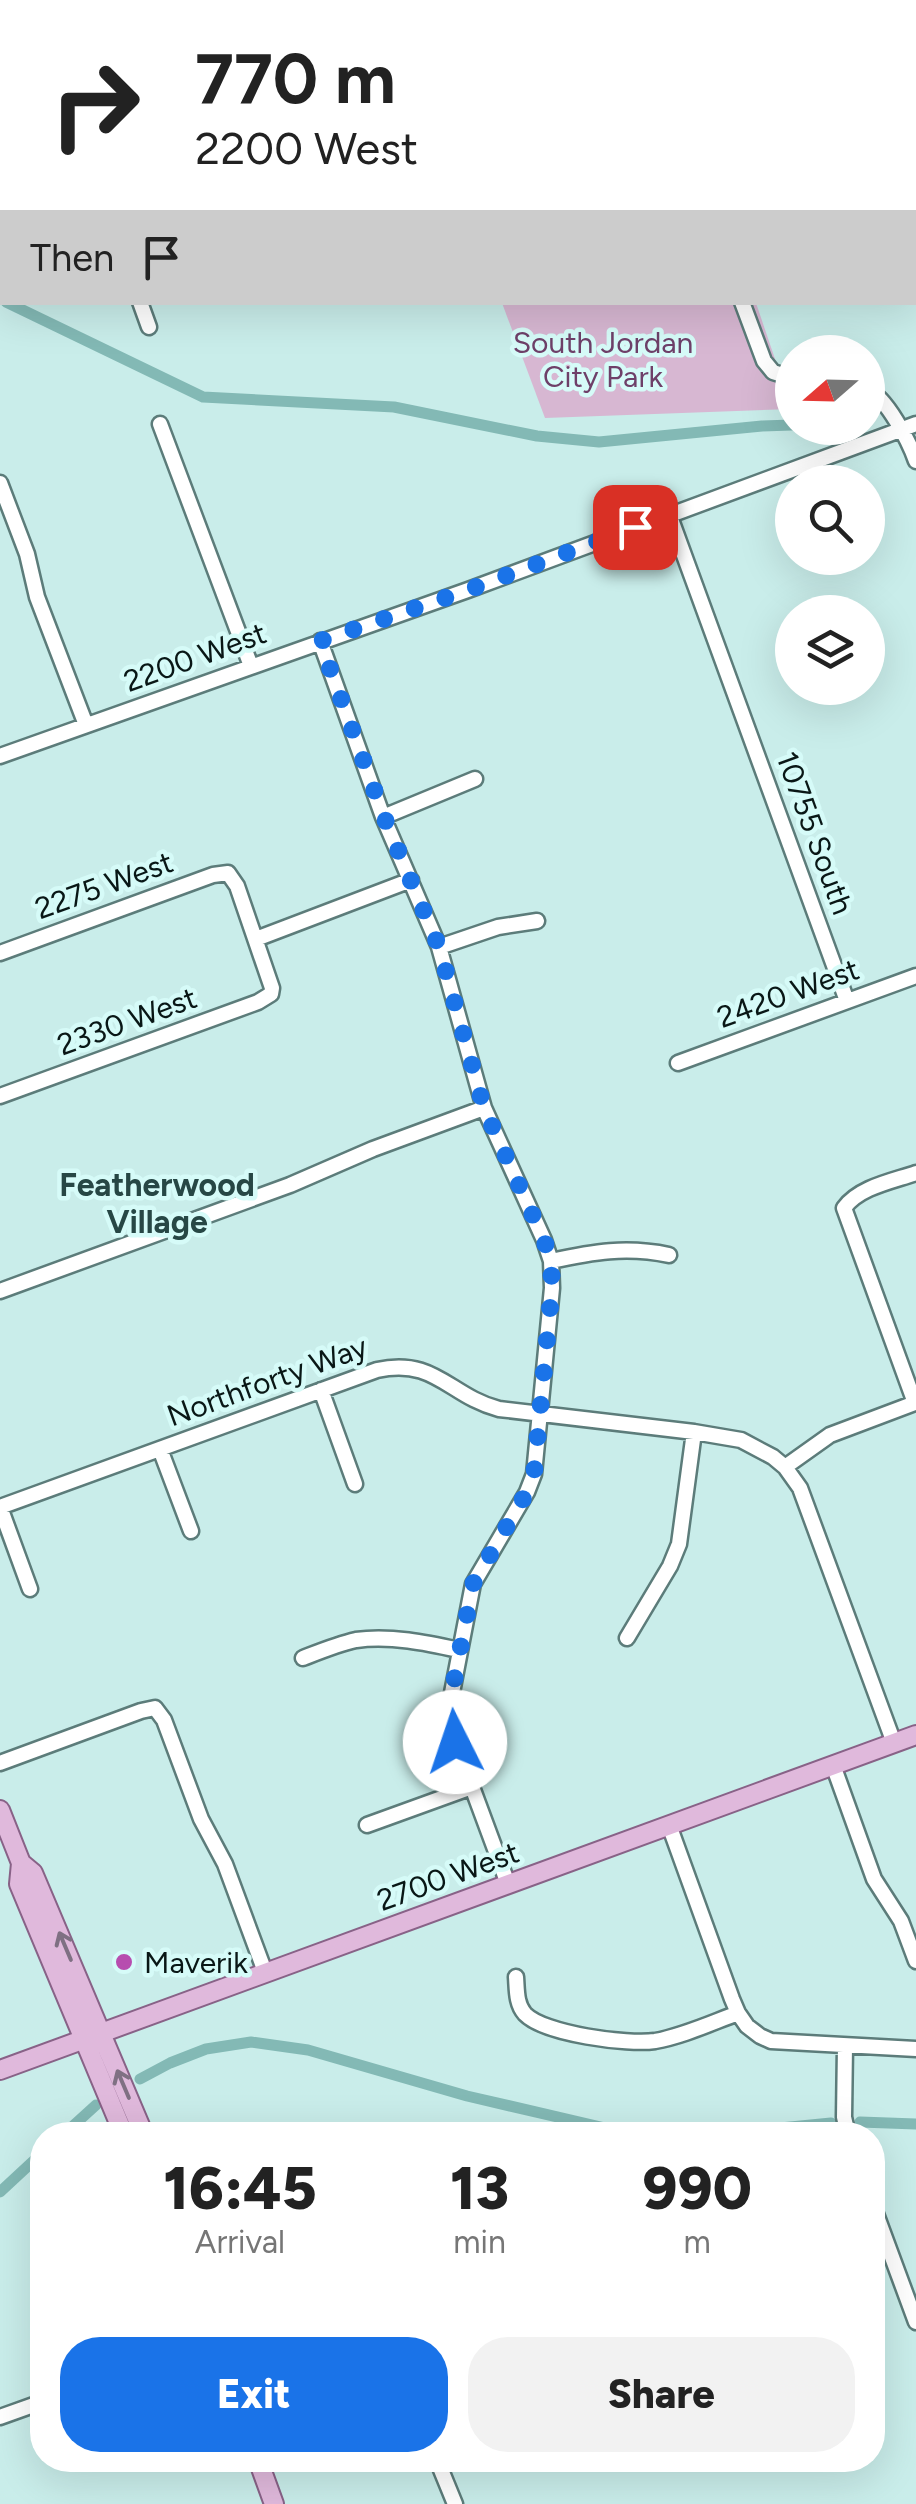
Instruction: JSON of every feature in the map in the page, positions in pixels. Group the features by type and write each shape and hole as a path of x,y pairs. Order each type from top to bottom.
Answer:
{"main road":[{"name":"2700 West","path":"0,2070 916,1735"},
{"path":"0,1810 21,1863 34,1873 120,2122"},
{"path":"93,2037 137,2122"},
{"path":"262,2472 274,2504"}],"street":[{"path":"141,305 149,327"},
{"path":"743,305 764,361 775,373"},
{"path":"885,402 916,461"},
{"path":"160,424 251,666"},
{"name":"2200 West","path":"0,756 468,590 916,424"},
{"path":"0,484 27,554 37,597 86,725"},
{"name":"10755 South","path":"670,514 847,1001"},
{"path":"320,641 384,817 439,947 484,1108 551,1261 552,1288 534,1474 473,1584 450,1702 450,1722 508,1884"},
{"path":"384,817 475,779"},
{"name":"2275 West","path":"0,953 213,875 228,873 237,886 256,939"},
{"path":"256,939 411,880"},
{"path":"439,947 498,928 537,921"},
{"name":"2330 West","path":"0,1096 258,1002 271,994 271,981 256,939"},
{"name":"2420 West","path":"678,1062 916,976"},
{"path":"0,1291 290,1185 484,1108"},
{"path":"785,1467 830,1435 915,1403 844,1208 859,1194 916,1173"},
{"path":"551,1261 620,1249 669,1254"},
{"name":"Northforty Way","path":"0,1507 393,1366 440,1378 463,1396 499,1410 741,1440 785,1467 805,1500 894,1743"},
{"path":"321,1390 355,1484"},
{"path":"627,1638 680,1544 694,1432"},
{"path":"160,1448 191,1531"},
{"path":"0,1507 30,1590"},
{"path":"303,1658 344,1643 379,1638 460,1650"},
{"path":"0,1763 155,1708 164,1720 201,1819 226,1864 265,1972"},
{"path":"833,1765 874,1879 901,1922 916,1961"},
{"path":"367,1826 472,1787"},
{"path":"669,1825 738,2013 753,2032 772,2041 916,2049"},
{"path":"516,1977 519,2006 534,2021 612,2041 666,2038 738,2013"},
{"path":"845,2046 845,2122"},
{"path":"885,2234 911,2295 916,2322"},
{"path":"0,2418 30,2407"},
{"path":"442,2472 454,2504"}],"green space":[{"name":"South Jordan City Park","path":"503,305 757,305 775,359 775,410 545,418"}],"waterway":[{"path":"12,305 203,397 394,407 537,436 599,442 775,426"},
{"path":"140,2079 206,2049 251,2042 308,2050 467,2096 579,2122"},
{"path":"77,2122 96,2105"},
{"path":"885,2123 916,2124"},
{"path":"0,2192 30,2164"}],"place":[{"name":"Maverik","path":"124,1962"}],"district":[{"name":"Featherwood Village","path":"157,1204"}],"route":[{"path":"455,1742 450,1702 473,1584 527,1492 536,1464 551,1261 484,1108 439,947 384,817 320,641 635,527"}]}
